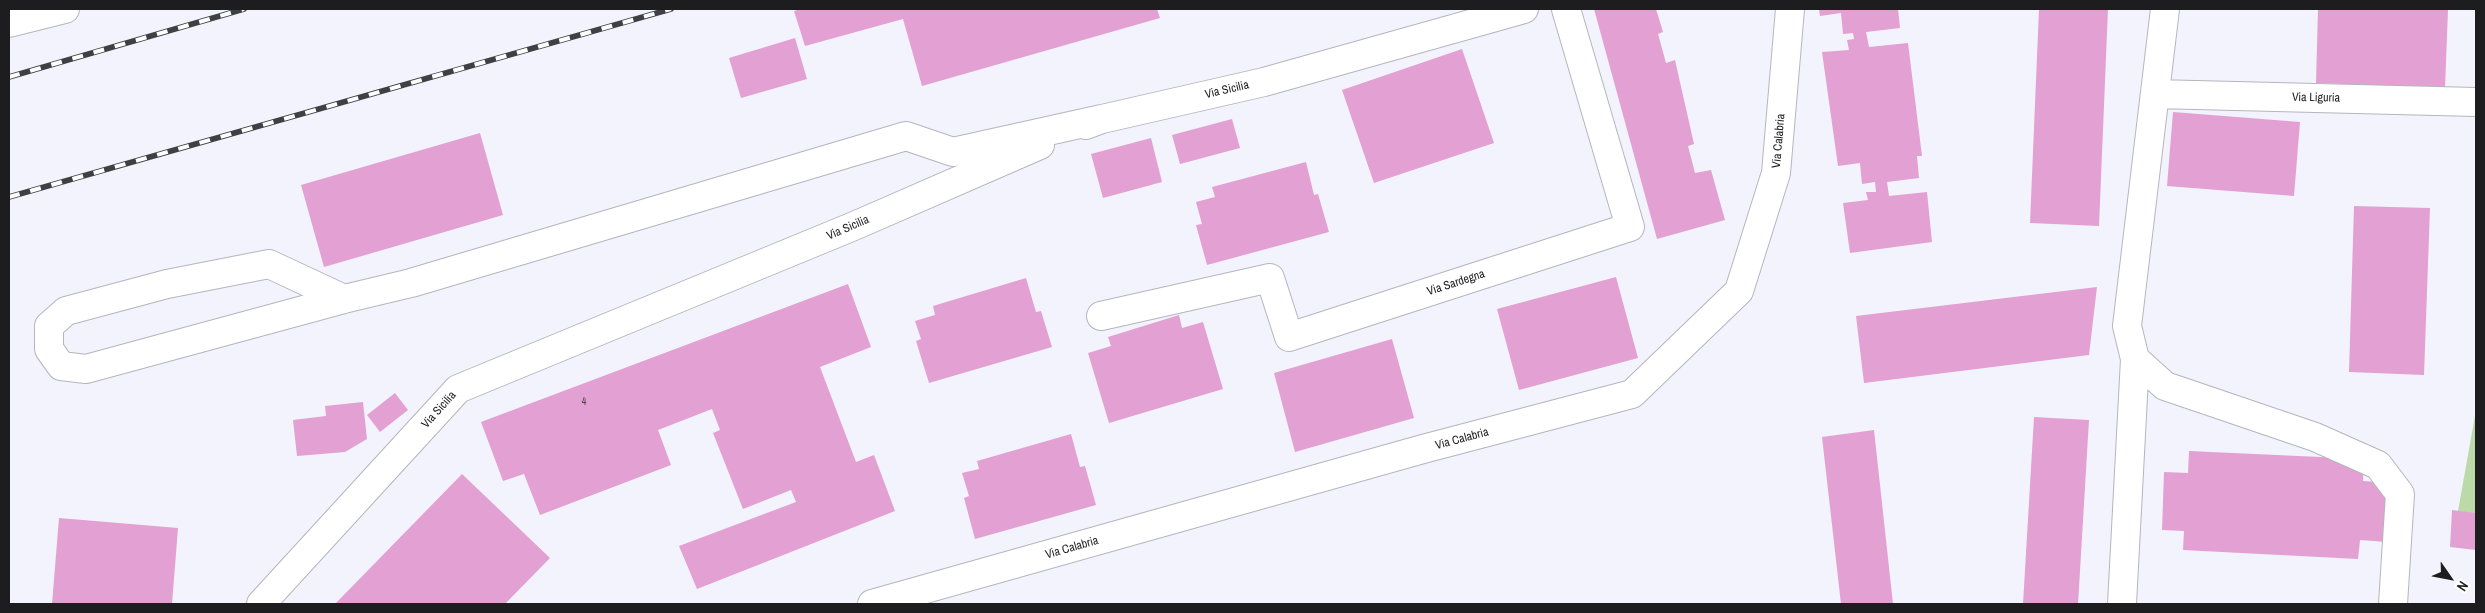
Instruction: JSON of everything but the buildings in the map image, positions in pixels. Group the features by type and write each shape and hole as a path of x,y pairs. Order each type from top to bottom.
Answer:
{"street":[{"path":"12,9 9,23 65,9"},
{"name":"Via Sicilia","path":"262,604 458,389 854,226 1102,119 1264,82 1524,9"},
{"name":"Via Sardegna","path":"1101,316 1270,278 1289,337 1630,227 1566,9"},
{"name":"Via Calabria","path":"872,604 1414,452 1632,394 1739,291 1776,173 1790,9"},
{"path":"2122,604 2135,360 2127,326 2165,9"},
{"name":"Via Liguria","path":"2155,94 2476,102"},
{"path":"344,299 269,264 167,284 66,311 49,326 49,349 61,366 86,369 344,299 411,283 906,136 953,152 1102,119"},
{"path":"2135,360 2165,386 2315,437 2378,465 2400,494 2393,604"}],"green space":[{"path":"2476,410 2476,515 2458,511"}],"railway":[{"path":"9,77 244,9"},
{"path":"9,197 671,9"}]}
